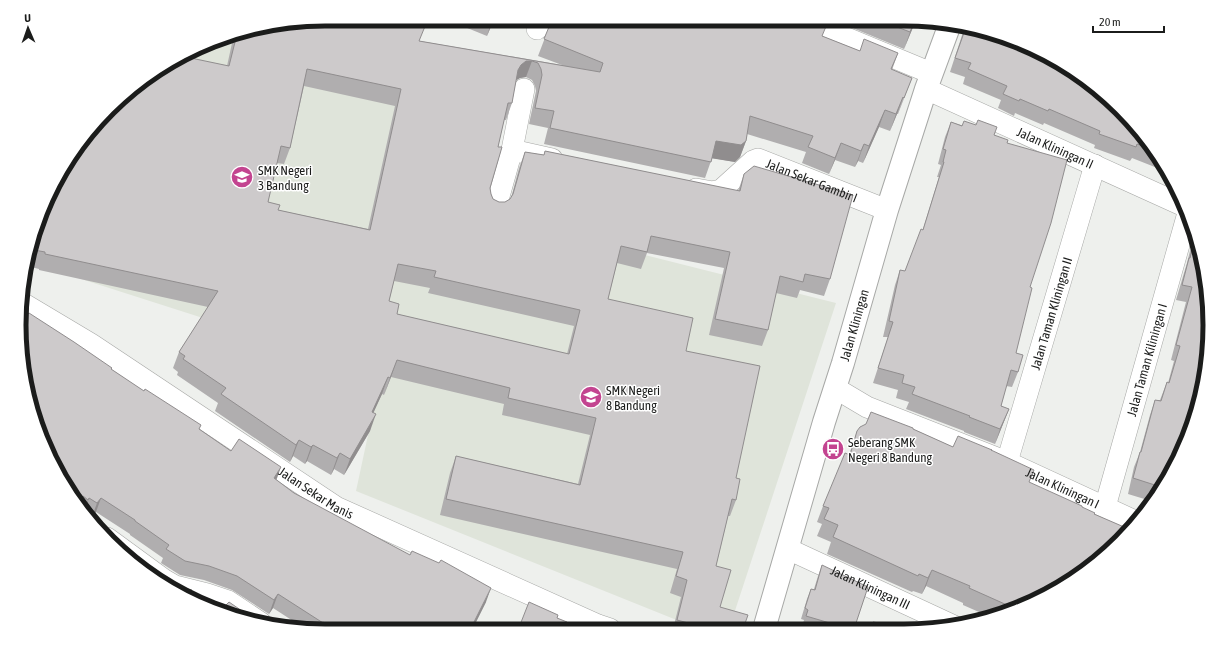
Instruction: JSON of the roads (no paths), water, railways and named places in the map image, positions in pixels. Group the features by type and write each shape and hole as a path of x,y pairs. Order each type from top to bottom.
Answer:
{"street":[{"name":"Jalan Kliningan II","path":"816,26 1095,165 1176,202"},
{"name":"Jalan Kliningan","path":"766,624 887,210 929,81 948,30"},
{"path":"496,207 512,150 524,89"},
{"path":"512,150 574,163"},
{"name":"Jalan Sekar Gambir I","path":"675,184 713,192 718,191 723,189 753,161 758,159 887,210"},
{"name":"Jalan Taman Kliningan II","path":"1007,462 1095,165"},
{"name":"Jalan Taman Kiliningan I","path":"1105,507 1185,224"},
{"name":"Jalan Sekar Manis","path":"27,306 90,344 336,507 593,624"},
{"name":"Jalan Kliningan I","path":"835,388 867,407 1007,462 1131,519"},
{"name":"Jalan Kliningan III","path":"788,549 943,621"},
{"path":"183,588 228,601 247,614"}],"place":[{"name":"SMK Negeri 3 Bandung","path":"242,177"},
{"name":"SMK Negeri 8 Bandung","path":"591,397"},
{"name":"Seberang SMK Negeri 8 Bandung","path":"833,449"}]}
